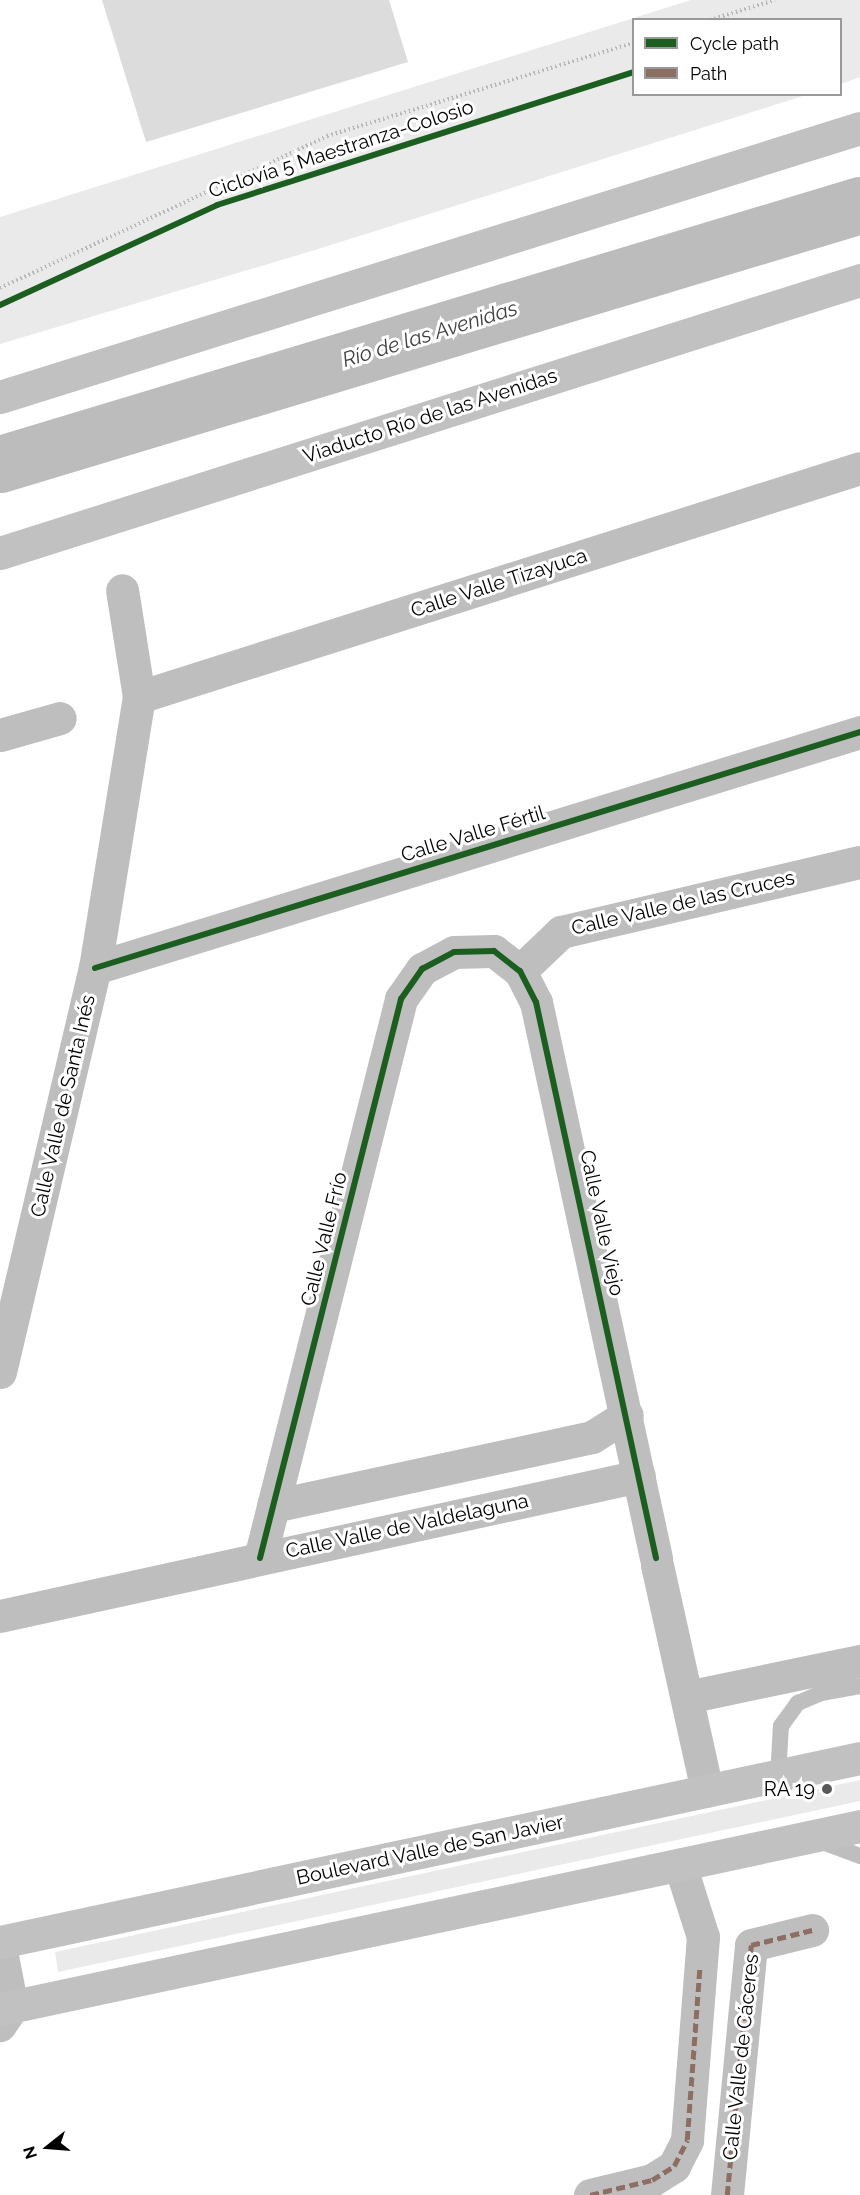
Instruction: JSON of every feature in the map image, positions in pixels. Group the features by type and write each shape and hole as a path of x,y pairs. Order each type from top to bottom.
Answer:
{"main road":[{"path":"0,398 860,128"},
{"name":"Viaducto Río de las Avenidas","path":"0,553 860,280"},
{"name":"Boulevard Valle de San Javier","path":"0,1942 860,1758"},
{"path":"4,2014 860,1826"}],"street":[{"name":"Calle Valle Tizayuca","path":"139,698 860,468"},
{"name":"Calle Valle de Santa Inés","path":"0,1372 96,968 139,698 122,590"},
{"path":"0,735 60,718"},
{"name":"Calle Valle Fértil","path":"96,968 860,732"},
{"name":"Calle Valle de las Cruces","path":"520,971 561,932 860,862"},
{"name":"Calle Valle Viejo","path":"454,952 494,951 520,971 536,1002 707,1791"},
{"name":"Calle Valle Frío","path":"260,1558 401,999 422,969 454,952"},
{"path":"273,1506 592,1437 627,1415"},
{"name":"Calle Valle de Valdelaguna","path":"0,1616 639,1476"},
{"path":"687,1697 860,1661"},
{"path":"590,2195 652,2180 674,2166 687,2140 703,1937 680,1865"},
{"name":"Calle Valle de Cáceres","path":"727,2195 751,1945 813,1930"},
{"path":"0,1946 4,2014"}],"lane":[{"path":"777,1776 781,1726 798,1703 821,1693 860,1686"},
{"path":"811,1837 860,1856"}],"path":[{"path":"716,18 775,0"},
{"path":"0,288 327,136 632,43"}],"shaded area":[{"path":"691,0 860,0 860,77 842,84 842,18 634,18"},
{"path":"632,19 632,96 803,96 315,250 0,344 0,217"},
{"path":"860,1780 860,1801 58,1972 55,1952"}],"building":[{"path":"102,0 389,0 408,62 146,142"}],"waterway":[{"name":"Río de las Avenidas","path":"0,464 860,205"}],"marked path":[{"path":"727,2195 751,1945 812,1930"},
{"path":"590,2195 652,2180 674,2166 687,2140 700,1965"}],"cycle path":[{"name":"Ciclovía 5 Maestranza-Colosio","path":"0,305 217,205 632,73"},
{"path":"95,968 860,732"},
{"path":"260,1558 401,999 422,969 454,952 494,951 520,971 536,1002 656,1558"}],"place":[{"name":"RA 19","path":"827,1789"}]}
